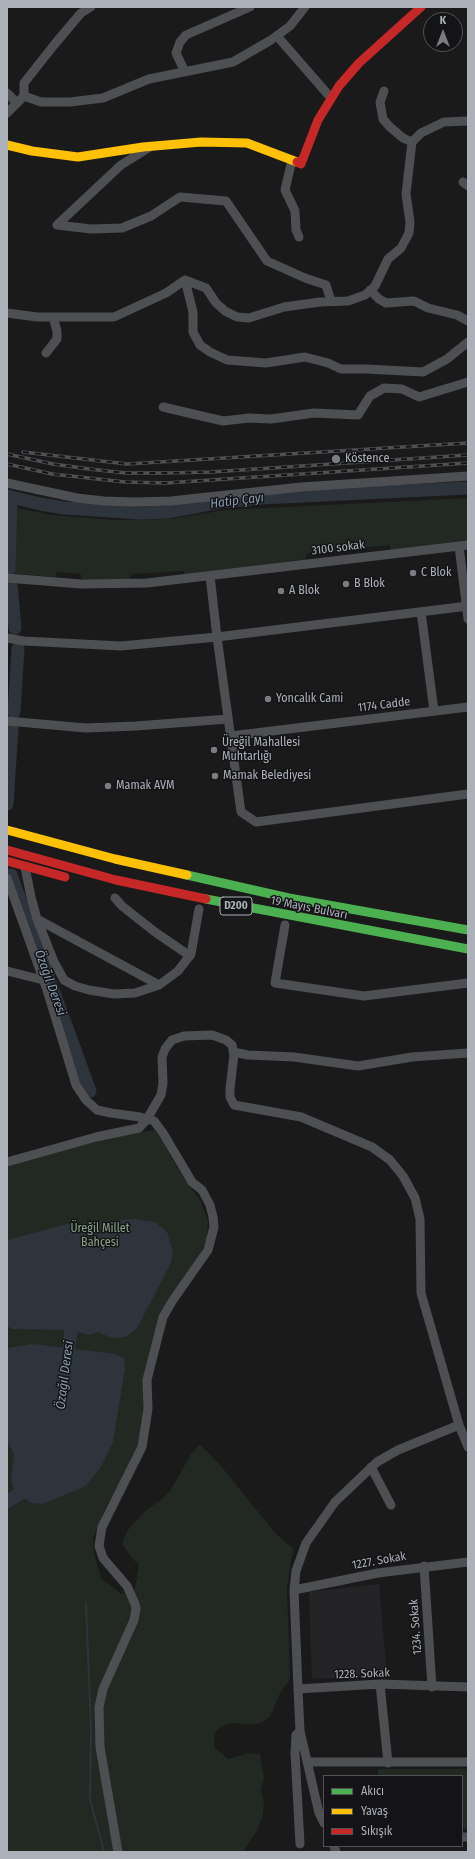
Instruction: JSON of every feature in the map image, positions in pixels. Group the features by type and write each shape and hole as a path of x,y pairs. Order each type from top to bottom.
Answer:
{"main road":[{"path":"7,145 32,151 78,157 152,146 201,142 247,143 274,152 301,164 318,120 339,86 359,63 421,7"},
{"name":"19 Mayıs Bulvarı","path":"7,830 115,859 289,898 468,930"},
{"name":"19 Mayıs Bulvarı","path":"7,850 116,880 354,929 468,949"},
{"path":"7,861 76,880"},
{"path":"111,889 123,892"},
{"path":"284,925 354,929"}],"street":[{"path":"7,113 21,99 24,83 81,13 91,7"},
{"path":"185,72 176,53 180,42 186,35 250,7"},
{"path":"7,92 21,99 42,102 70,102 103,98 149,79 233,62 277,36 290,26 305,7"},
{"path":"277,36 331,98"},
{"path":"384,91 380,102 383,119 403,138 412,142"},
{"path":"185,280 206,288 225,311 237,316 249,318 284,308 331,301 348,301 365,295 374,286 388,259 401,248 409,233 410,222 406,194 412,142 421,133 444,122 468,121"},
{"path":"152,146 121,165 57,225 91,229 122,228 151,216 180,197 226,200 267,261 305,278 326,285 331,301"},
{"path":"292,160 285,190 295,211 296,230 299,237"},
{"path":"7,313 53,317 114,317 166,293 185,280"},
{"path":"185,280 193,312 193,332 200,345 210,352 227,360 266,363 305,357 328,363 341,369 423,372 446,359 468,342"},
{"path":"370,290 379,299 386,303 414,301 428,308 457,315 468,321"},
{"path":"46,353 57,339 57,331 53,317"},
{"path":"163,407 223,421 249,418 271,419 314,413 358,415 370,396 384,388 402,389 419,397 468,382"},
{"path":"7,483 77,498 134,502 171,501 301,487 468,476"},
{"path":"463,545 468,618"},
{"name":"3100 sokak","path":"7,578 81,584 147,583 463,545"},
{"path":"210,576 216,637 241,812 256,822 468,794"},
{"path":"7,638 24,641 121,646 216,637 467,606"},
{"path":"421,612 434,711"},
{"name":"1174 Cadde","path":"231,736 468,707"},
{"path":"7,721 86,728 228,719"},
{"path":"25,867 37,919 54,962 64,980 74,986 114,994 135,993 159,985 178,972 190,956 195,939 199,909"},
{"path":"7,878 47,990 76,1085 86,1100 97,1110 154,1121 164,1133 192,1182 202,1190 210,1205 214,1227 208,1250 163,1317 147,1380 148,1409 142,1448 102,1527 99,1546 103,1558 127,1586 136,1609 134,1620 103,1690 99,1707 100,1747 118,1852"},
{"path":"115,898 122,906 155,932 190,956"},
{"path":"37,919 159,985"},
{"path":"284,925 275,982 364,996 468,983"},
{"path":"7,971 43,980"},
{"path":"7,1162 139,1128 147,1119 161,1095 163,1083 162,1057 165,1049 172,1040 184,1036 212,1035 226,1040 232,1045 233,1052 230,1097 234,1105 301,1117 372,1147 390,1160 403,1176 415,1198 420,1219 421,1292 459,1425 466,1438 468,1447"},
{"path":"233,1052 248,1055 294,1057 358,1066 412,1057 468,1053"},
{"path":"323,1821 319,1813 300,1731 294,1590 296,1571 306,1543 335,1502 377,1462 398,1450 459,1425"},
{"path":"371,1468 391,1505"},
{"name":"1227. Sokak","path":"294,1590 378,1573 424,1566 468,1562"},
{"name":"1234. Sokak","path":"424,1566 432,1687"},
{"path":"380,1684 388,1763"},
{"name":"1228. Sokak","path":"298,1689 380,1684 432,1687 468,1687"},
{"path":"300,1731 296,1735 295,1753 300,1844"},
{"path":"308,1762 468,1762"}],"shaded area":[{"path":"379,1584 387,1676 312,1679 309,1592"}],"green space":[{"path":"468,498 468,542 391,550 390,545 306,554 306,559 185,576 184,571 131,574 130,579 81,579 81,574 56,572 56,577 7,573 7,506 52,515 115,520 171,519 225,510"},
{"name":"Üreğil Millet Bahçesi","path":"154,1130 163,1141 175,1164 201,1202 208,1221 207,1238 200,1255 169,1298 155,1330 145,1372 143,1424 140,1441 130,1466 105,1509 93,1538 94,1553 101,1578 121,1594 135,1589 139,1565 122,1544 127,1531 145,1511 162,1499 172,1488 191,1454 200,1444 221,1466 275,1533 294,1549 291,1559 287,1589 290,1679 279,1695 270,1717 261,1723 229,1723 218,1729 214,1734 214,1747 228,1759 248,1753 260,1754 264,1778 261,1790 264,1803 263,1814 258,1829 243,1852 7,1852 7,1165 107,1138"},
{"path":"378,1769 468,1769 468,1829 463,1829 463,1775 378,1775"}],"water":[{"path":"133,1219 155,1222 167,1232 173,1252 170,1265 137,1328 126,1337 111,1338 99,1332 89,1335 71,1330 12,1329 7,1326 7,1240 67,1224"},
{"path":"33,1344 116,1354 124,1359 125,1368 113,1442 102,1465 86,1486 43,1504 32,1503 22,1497 14,1488 11,1480 14,1454 7,1441 7,1348"}],"waterway":[{"name":"Hatip Çayı","path":"7,496 64,508 141,513 168,512 220,502 262,498 468,488"},
{"name":"Özağıl Deresi","path":"9,569 11,497"},
{"name":"Özağıl Deresi","path":"11,584 15,628"},
{"name":"Özağıl Deresi","path":"14,712 18,649"},
{"name":"Özağıl Deresi","path":"7,804 12,728"},
{"name":"Özağıl Deresi","path":"11,875 90,1091"},
{"name":"Özağıl Deresi","path":"67,1364 73,1312"},
{"name":"Özağıl Deresi","path":"7,1502 19,1494 30,1480"},
{"path":"86,1604 91,1729 90,1799 104,1852"}],"railway":[{"path":"23,452 127,464 468,443"},
{"path":"7,454 53,464 126,473 211,472 468,455"},
{"path":"7,464 52,474 125,482 166,483 468,463"}],"traffic: fast":[{"path":"187,875 289,898 468,930"},
{"path":"206,899 468,949"}],"traffic: slow":[{"path":"7,145 32,151 78,157 143,147 201,142 247,143 297,162"},
{"path":"7,830 115,859 187,875"}],"traffic: jam":[{"path":"297,162 301,164 318,120 339,86 359,63 421,7"},
{"path":"7,850 116,880 206,899"},
{"path":"7,861 65,877"}],"place":[{"name":"Köstence","path":"336,459"},
{"name":"C Blok","path":"413,573"},
{"name":"B Blok","path":"346,584"},
{"name":"A Blok","path":"281,591"},
{"name":"Yoncalık Cami","path":"268,699"},
{"name":"Üreğil Mahallesi Muhtarlığı","path":"214,750"},
{"name":"Mamak Belediyesi","path":"215,776"},
{"name":"Mamak AVM","path":"108,786"}]}
